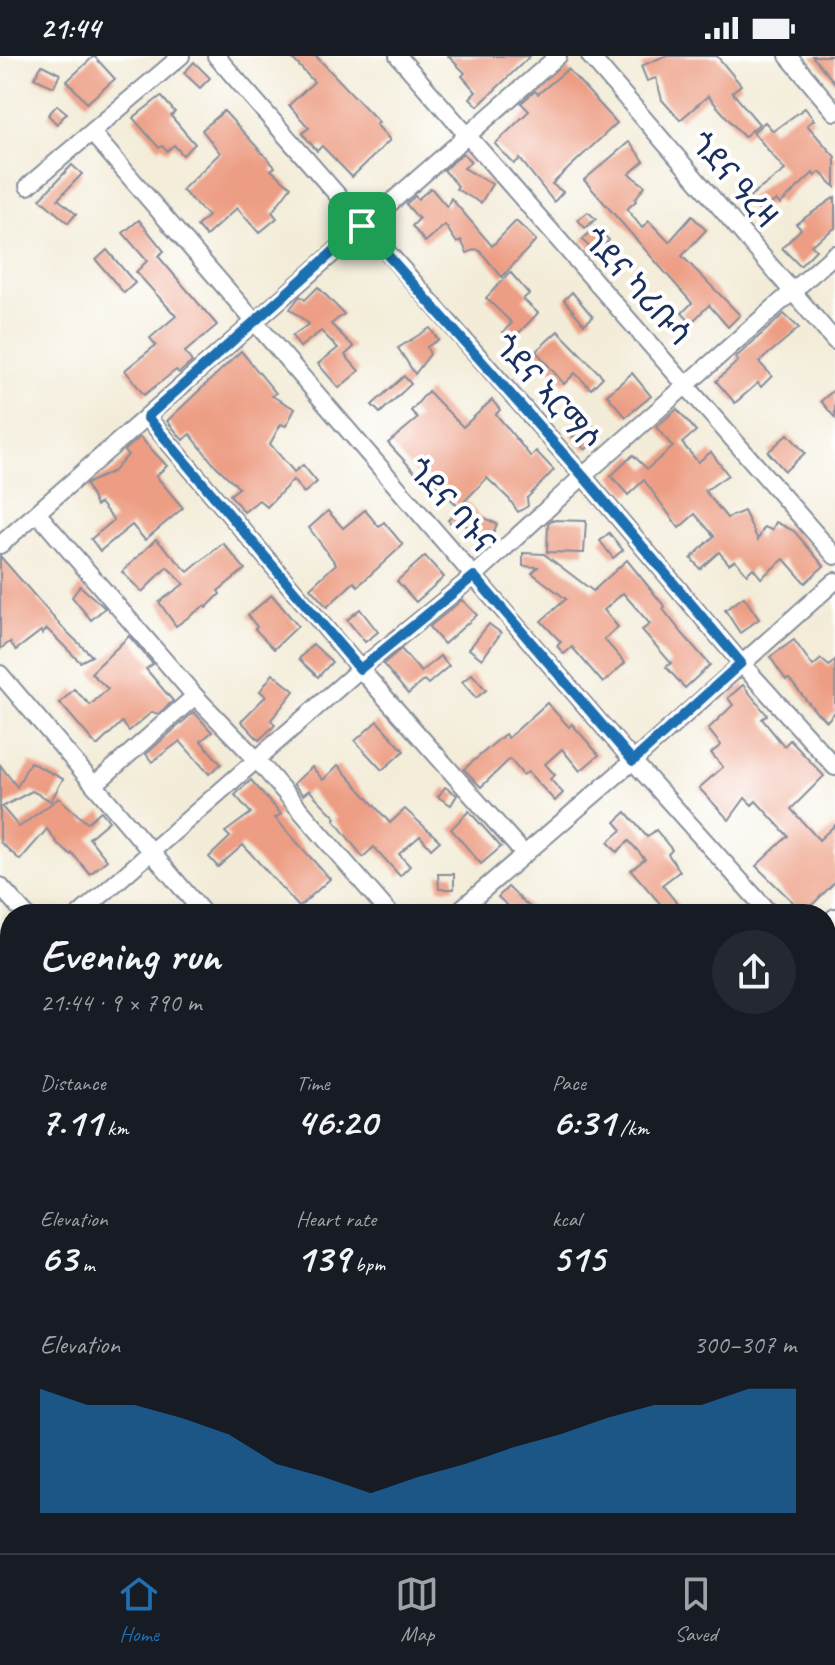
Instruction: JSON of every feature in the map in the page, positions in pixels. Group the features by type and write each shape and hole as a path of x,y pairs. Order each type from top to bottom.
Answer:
{"street":[{"path":"28,186 181,56"},
{"name":"ጎደና ኣርማሶ","path":"216,56 583,476 741,663 835,767"},
{"name":"ጎደና ካሪቡሳ","path":"398,56 835,556"},
{"path":"0,545 558,56"},
{"name":"ጎደና ዓረዛ","path":"590,56 835,341"},
{"path":"788,56 835,112"},
{"name":"ጎደና ባኑና","path":"92,133 633,761 761,904"},
{"path":"91,904 360,669 474,576 835,254"},
{"path":"147,417 360,669 524,854"},
{"path":"38,514 195,696 257,760 381,904"},
{"path":"466,904 835,581"},
{"path":"0,674 195,904"},
{"path":"94,785 195,696"},
{"path":"0,886 16,904"}],"building":[{"path":"94,56 115,79 87,103 67,81"},
{"path":"290,56 316,56 379,122 376,124 390,140 352,177 322,146 317,151 302,133 309,128 289,105 314,82"},
{"path":"448,56 530,56 478,106 470,98 476,92 462,76 465,73"},
{"path":"665,56 717,56 741,85 732,92 759,124 744,137 708,96 680,120 662,100 656,78 647,81 641,66"},
{"path":"812,56 835,56 835,83"},
{"path":"194,62 210,78 200,88 184,73"},
{"path":"42,65 60,74 54,87 34,78"},
{"path":"568,69 617,123 552,184 563,192 554,202 520,159 514,164 495,144 529,111 521,103 535,91 538,94"},
{"path":"161,96 175,112 171,116 195,144 183,155 174,145 167,151 162,146 159,148 133,118"},
{"path":"57,105 67,113 57,124 48,115"},
{"path":"805,108 814,120 807,125 835,157 835,187 820,172 815,176 813,173 780,204 776,200 760,212 749,197 785,170 753,132 765,122 773,131"},
{"path":"224,111 275,167 271,170 291,187 272,212 277,218 259,233 237,208 206,236 197,226 208,216 182,190 220,153 202,130"},
{"path":"629,142 644,161 629,174 645,186 627,209 642,228 649,221 669,242 692,216 706,230 682,256 740,315 728,327 709,305 691,323 682,313 692,303 584,180"},
{"path":"463,153 471,162 464,168 492,184 481,203 456,189 458,186 444,170"},
{"path":"72,165 82,174 58,199 76,214 68,223 40,199"},
{"path":"431,188 447,207 451,198 492,246 516,221 536,240 502,277 480,251 476,249 467,253 461,240 457,243 445,225 425,242 412,226 419,219 406,204"},
{"path":"835,197 835,228 811,245 816,250 800,266 782,248 801,229 796,224"},
{"path":"588,212 596,219 585,228 578,220"},
{"path":"139,220 164,251 158,256 217,325 185,352 192,362 179,373 176,370 144,395 125,370 156,345 150,338 176,316 136,272 147,261 123,233"},
{"path":"595,227 609,240 596,253 582,240"},
{"path":"107,250 135,283 124,293 96,260"},
{"path":"510,272 529,294 523,299 538,313 512,340 503,332 512,323 486,298"},
{"path":"318,287 344,314 331,324 354,347 345,355 359,371 339,388 318,364 338,348 321,331 300,347 292,336 309,324 290,309 300,296 305,300"},
{"path":"572,292 593,317 584,324 564,300"},
{"path":"784,314 799,328 759,362 772,376 761,387 758,383 735,403 716,381 738,361 735,358"},
{"path":"430,328 438,340 427,347 430,354 415,374 398,348"},
{"path":"558,331 603,377 591,389 575,373 564,384 536,351"},
{"path":"241,351 276,393 272,396 295,409 286,426 281,424 270,444 294,472 303,465 317,482 304,493 293,480 267,507 259,500 244,512 230,495 239,488 212,462 190,434 183,440 167,421"},
{"path":"632,373 651,396 626,417 607,395"},
{"path":"404,376 411,384 380,413 372,405"},
{"path":"835,389 835,418 821,401"},
{"path":"428,391 463,427 492,400 500,410 496,414 531,457 536,451 554,470 527,498 528,506 518,512 487,478 459,507 427,477 423,481 388,443 418,418 411,411"},
{"path":"677,409 696,431 682,443 698,462 711,452 728,475 705,491 727,518 744,511 758,540 764,527 772,530 776,522 794,531 824,566 805,583 784,559 761,578 753,568 747,574 735,560 729,564 719,552 700,569 691,558 714,536 695,514 679,528 644,480 628,495 611,476 633,455 647,469 673,447 656,427"},
{"path":"584,416 601,436 585,450 568,430"},
{"path":"788,434 805,453 785,471 768,452"},
{"path":"140,437 167,466 156,476 183,508 145,540 132,525 100,551 91,539 114,520 100,503 96,506 86,484 114,471 128,455 124,451"},
{"path":"468,502 478,515 497,524 491,538 461,523 455,528 448,520"},
{"path":"365,510 379,527 384,522 403,545 358,586 354,582 327,607 310,588 336,564 309,528 328,511 343,528"},
{"path":"552,520 586,521 584,553 547,552 548,523"},
{"path":"609,533 623,550 613,558 600,541"},
{"path":"156,539 188,572 223,543 245,569 218,591 220,594 206,608 204,606 176,626 159,602 184,584 167,567 142,592 122,572"},
{"path":"523,553 544,554 593,591 627,560 710,665 685,688 666,667 671,663 642,630 650,624 623,593 604,610 618,627 604,639 625,663 603,683 572,647 564,654 557,646 561,642 541,621 566,599 532,573 538,567 523,566"},
{"path":"0,556 62,627 92,656 80,662 47,629 16,650 10,642 0,649"},
{"path":"425,556 444,577 416,602 397,581"},
{"path":"80,586 105,608 91,620 72,597"},
{"path":"272,595 298,626 274,649 255,629 257,627 248,615"},
{"path":"744,597 759,619 740,633 725,610"},
{"path":"462,600 477,615 444,644 429,627"},
{"path":"360,609 378,632 365,642 347,620"},
{"path":"489,624 501,633 482,659 469,649"},
{"path":"129,636 153,664 146,669 173,701 158,714 152,712 129,731 122,722 97,746 60,703 74,689 90,705 108,689 91,673"},
{"path":"794,640 813,666 821,659 829,666 835,660 835,712 827,721 789,679 786,680 770,657"},
{"path":"313,644 332,662 318,677 299,659"},
{"path":"401,649 421,672 440,656 449,666 428,684 424,680 408,694 383,664"},
{"path":"273,674 294,691 271,720 275,725 259,740 241,721 266,696 260,691"},
{"path":"472,674 486,690 476,698 462,682"},
{"path":"743,685 767,715 762,719 784,746 790,740 824,776 791,809 819,840 835,825 835,882 813,904 795,904 756,866 788,836 756,801 752,805 745,798 729,820 699,788 723,767 711,753 721,745 708,729 733,705 728,698"},
{"path":"547,703 569,727 572,724 599,755 580,771 562,749 545,764 555,775 550,779 563,793 555,801 528,772 523,775 510,759 481,787 464,769 505,734 508,738"},
{"path":"194,712 212,732 201,741 221,764 209,774 180,741 152,762 146,754"},
{"path":"377,721 404,751 382,770 355,741"},
{"path":"30,762 63,779 51,801 32,791 2,807 19,827 59,798 87,823 101,811 109,821 89,838 107,860 90,874 72,853 58,844 47,829 20,860 0,842 0,765 17,787"},
{"path":"338,765 390,823 405,809 440,841 431,849 420,836 399,854 410,866 400,876 374,847 363,857 334,820 336,818 309,790 303,795 293,784 312,767 323,780"},
{"path":"251,780 281,814 275,818 330,879 302,904 296,904 243,845 218,867 209,857 230,837 225,832 251,813 235,795"},
{"path":"445,787 457,795 451,805 438,797"},
{"path":"469,811 501,847 481,864 451,829"},
{"path":"626,812 647,837 656,830 672,850 668,854 680,871 662,885 678,904 660,904 631,870 645,859 629,841 617,852 608,842 622,830 615,822"},
{"path":"438,874 454,874 454,889 439,889"},
{"path":"508,887 526,904 506,904 498,897"}],"route":[{"path":"362,226 583,476 741,663 633,761 474,576 360,669 147,417 362,226"}]}
